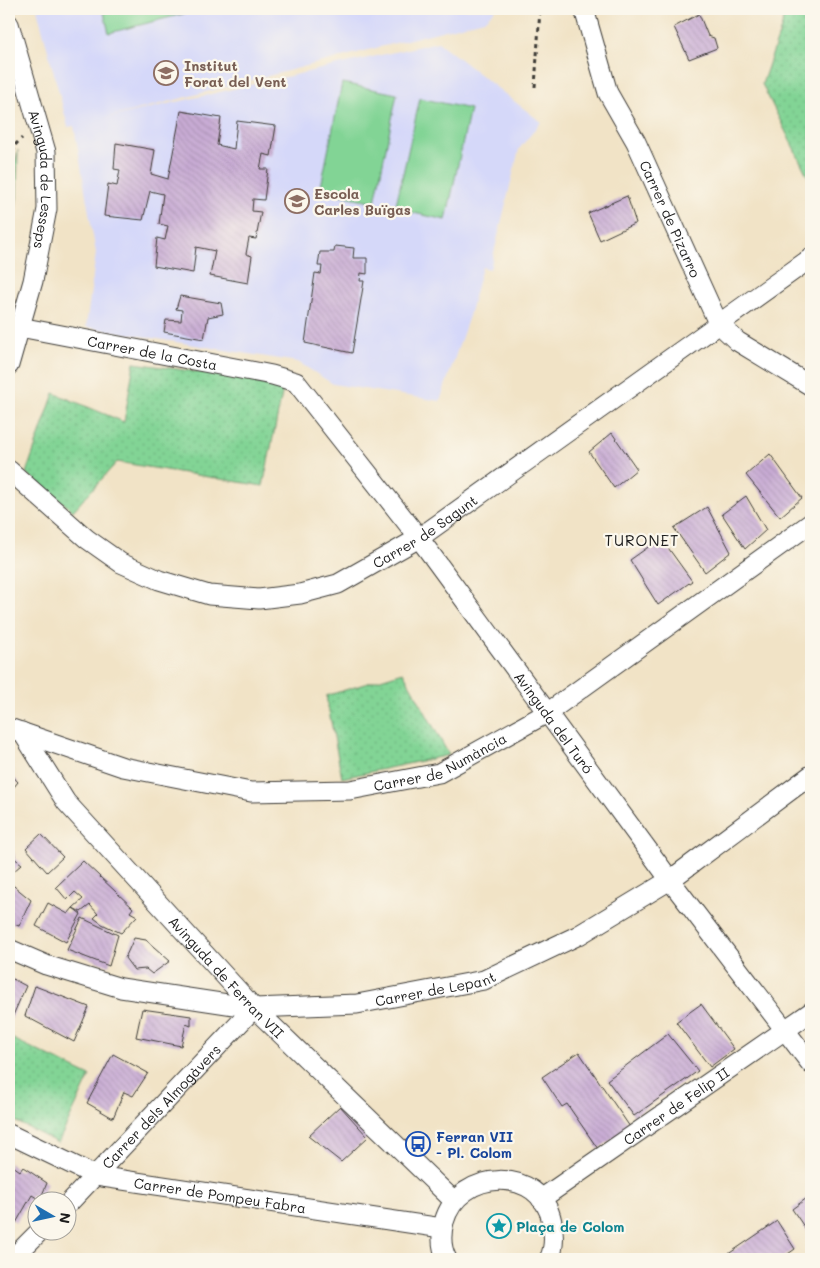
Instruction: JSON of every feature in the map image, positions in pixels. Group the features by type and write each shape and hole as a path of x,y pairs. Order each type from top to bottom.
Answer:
{"street":[{"name":"Carrer de Pizarro","path":"584,9 608,94 636,142 718,323 737,341 811,386"},
{"name":"Avinguda de Lesseps","path":"9,24 46,152 47,209 40,250 14,326 9,365"},
{"name":"Carrer de Sagunt","path":"9,470 86,539 121,563 159,580 209,595 259,599 300,594 338,584 419,538 811,258"},
{"name":"Carrer de la Costa","path":"14,326 296,382"},
{"name":"Avinguda del Turó","path":"296,382 419,538 670,880 811,1064"},
{"name":"Carrer de Numància","path":"15,730 123,766 251,792 350,790 439,773 547,713 811,523"},
{"name":"Avinguda de Ferran VII","path":"15,730 66,802 254,1008 454,1201"},
{"name":"Carrer de Lepant","path":"9,949 46,965 122,988 254,1008 357,1004 484,980 579,935 670,880 811,775"},
{"name":"Carrer dels Almogàvers","path":"78,1194 254,1008"},
{"name":"Carrer de Felip II","path":"541,1199 811,1012"},
{"name":"Carrer de Pompeu Fabra","path":"9,1134 96,1176 442,1228"},
{"path":"447,1259 442,1242 442,1228 446,1214 454,1201 466,1190 480,1182 497,1180 513,1182 528,1188 541,1199 551,1216 554,1235 549,1259"},
{"path":"12,1259 31,1240"}],"path":[{"path":"535,87 540,9"},
{"path":"9,168 15,145 38,124"}],"shaded area":[{"name":"Escola Carles Buïgas","path":"37,9 496,9 484,20 102,119 438,42 541,122 519,149 490,269 482,267 469,316 440,401 333,384 298,362 86,327 96,253 74,126 68,127"}],"green space":[{"path":"103,9 202,9 109,33"},
{"path":"784,9 811,9 811,183 762,84 782,26"},
{"path":"342,83 397,94 375,202 320,191"},
{"path":"420,98 470,109 446,220 395,209"},
{"path":"18,150 17,198 9,248 9,185"},
{"path":"134,363 284,384 263,486 117,462 73,511 26,473 54,393 124,422"},
{"path":"403,672 449,755 342,778 326,696"},
{"path":"9,1037 90,1076 58,1143 9,1118"}],"building":[{"path":"404,9 427,9 427,10 405,13"},
{"path":"699,14 708,36 714,38 717,48 689,59 674,27"},
{"path":"181,111 221,118 217,145 234,149 237,121 276,126 271,156 263,154 260,169 268,169 264,200 253,199 252,211 261,212 256,239 249,238 246,254 252,256 248,283 210,276 215,251 196,247 193,273 154,266 157,238 165,240 168,226 159,224 163,194 150,191 143,220 104,216 108,184 117,186 120,170 114,169 116,143 155,150 151,174 168,179"},
{"path":"627,196 636,223 600,240 588,213"},
{"path":"335,246 354,248 353,258 367,258 367,274 361,273 360,281 364,281 352,353 305,343 315,273 321,274 322,266 318,266 320,252 334,252"},
{"path":"180,296 221,303 223,314 208,317 204,339 164,332 166,320 181,321 182,310 176,309"},
{"path":"612,433 637,469 614,488 589,452"},
{"path":"770,454 802,498 780,517 746,475"},
{"path":"746,496 766,530 745,549 722,514"},
{"path":"707,507 731,552 705,572 674,528"},
{"path":"661,538 692,581 658,605 630,560"},
{"path":"9,772 18,782 9,793"},
{"path":"41,834 63,857 47,872 26,848"},
{"path":"9,848 15,855 14,858 22,864 13,872 9,869"},
{"path":"83,861 133,908 130,912 137,916 121,933 94,918 98,914 90,905 81,912 73,908 83,899 75,892 67,900 56,887"},
{"path":"9,882 31,900 19,926 9,922"},
{"path":"48,903 68,914 73,908 81,914 66,942 36,926"},
{"path":"82,918 118,935 109,966 67,950"},
{"path":"134,938 146,940 170,961 152,974 146,969 134,970 125,958"},
{"path":"9,977 26,986 11,1020 9,1019"},
{"path":"35,986 89,1007 74,1042 25,1016"},
{"path":"701,1004 734,1049 710,1067 676,1022"},
{"path":"142,1009 191,1016 191,1026 186,1024 181,1046 136,1037"},
{"path":"668,1034 698,1071 634,1116 607,1080"},
{"path":"579,1052 630,1127 598,1149 567,1104 562,1107 542,1077"},
{"path":"113,1054 148,1073 133,1096 124,1092 113,1118 87,1103"},
{"path":"340,1106 368,1137 341,1162 308,1136"},
{"path":"9,1163 20,1171 23,1167 47,1183 44,1190 28,1190 28,1202 16,1223 9,1217"},
{"path":"811,1195 811,1237 792,1209"},
{"path":"777,1221 795,1249 781,1259 721,1259"}],"place":[{"name":"Institut Forat del Vent","path":"166,73"},
{"name":"Escola Carles Buïgas","path":"297,201"},
{"name":"Ferran VII - Pl. Colom","path":"418,1144"},
{"name":"Plaça de Colom","path":"499,1226"}],"district":[{"name":"TURONET","path":"642,540"}]}
